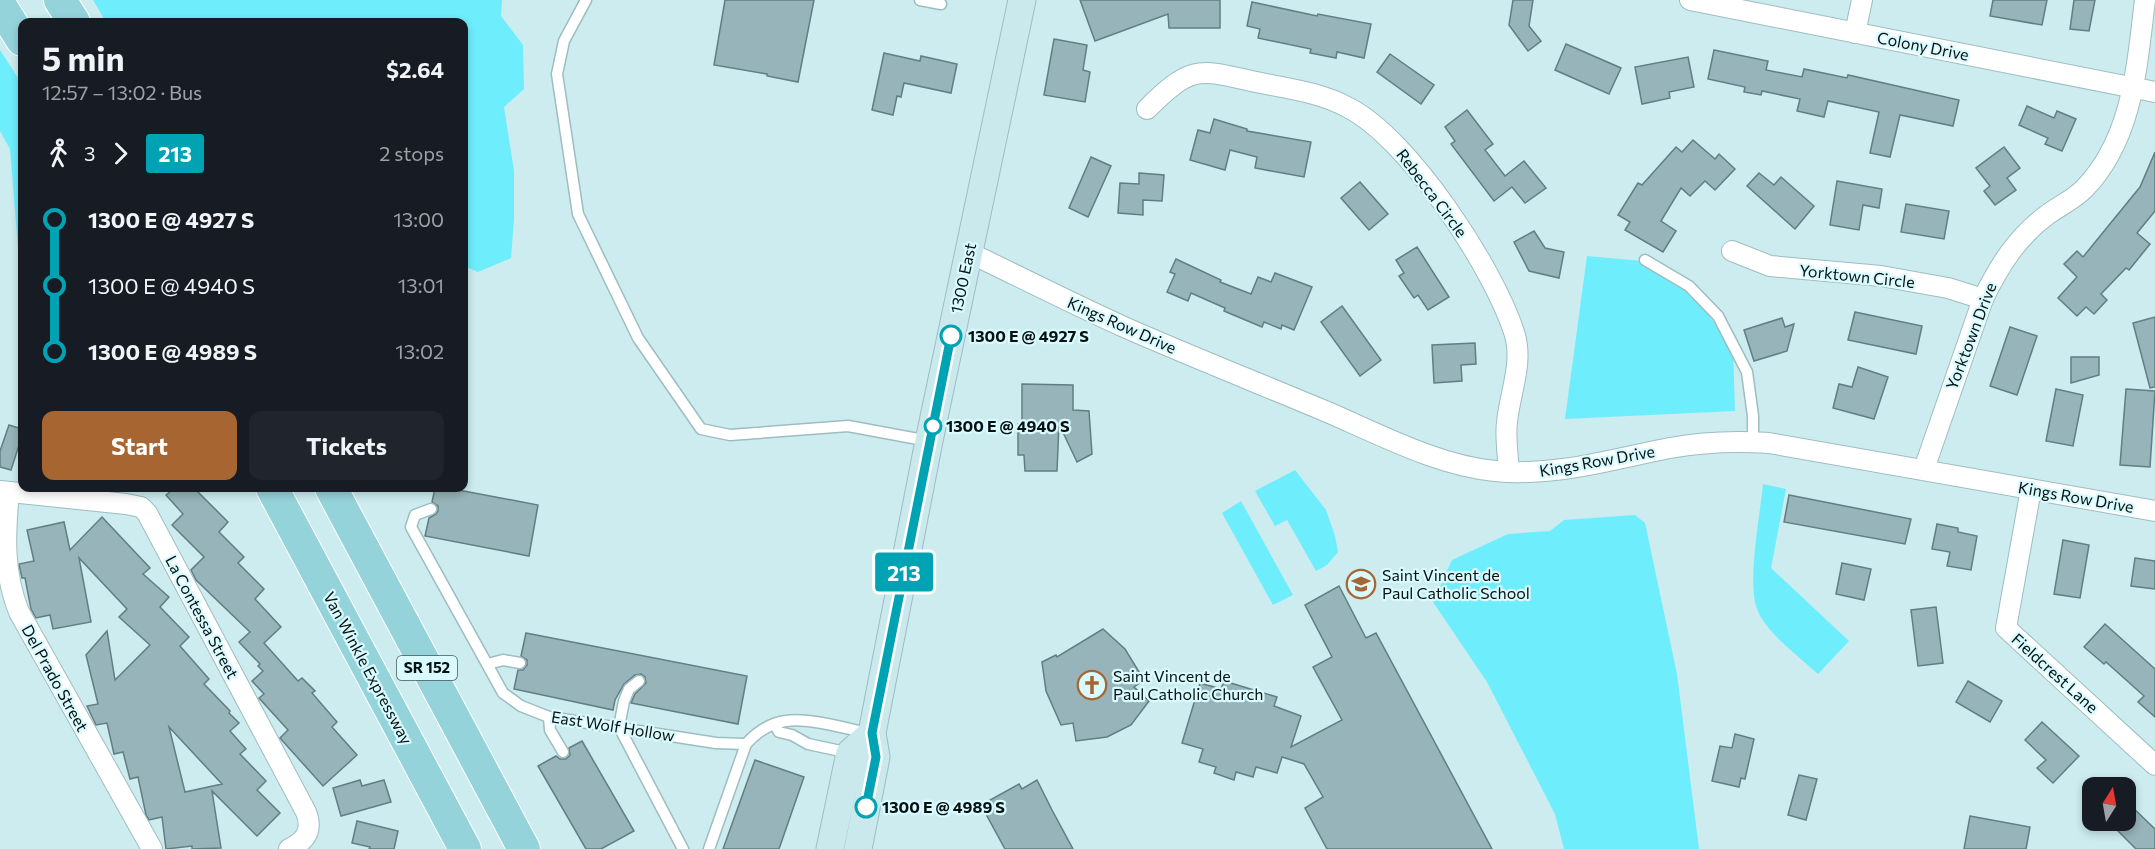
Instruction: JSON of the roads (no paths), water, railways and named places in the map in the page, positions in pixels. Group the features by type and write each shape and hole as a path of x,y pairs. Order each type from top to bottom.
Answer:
{"main road":[{"path":"60,0 72,18"},
{"name":"1300 East","path":"858,849 876,757 872,733 968,252 1022,0"},
{"path":"0,5 18,34"},
{"name":"Van Winkle Expressway","path":"274,492 465,849"},
{"name":"SR 152","path":"333,492 524,849"},
{"path":"830,849 850,753 872,733"}],"street":[{"name":"Colony Drive","path":"1690,0 2155,92"},
{"path":"1855,33 1862,0"},
{"name":"Yorktown Drive","path":"1924,469 1983,299 1995,274 2020,240 2045,216 2078,194 2101,168 2120,135 2132,87 2145,0"},
{"name":"Rebecca Circle","path":"1147,109 1167,89 1183,78 1202,72 1219,74 1313,94 1338,102 1361,115 1399,148 1444,204 1464,236 1500,300 1515,334 1518,362 1507,423 1509,472"},
{"name":"Yorktown Circle","path":"1732,251 1770,266 1881,276 1948,288 1983,299"},
{"name":"Kings Row Drive","path":"968,252 1125,327 1413,448 1476,468 1532,472 1573,468 1691,445 1753,442 1785,444 2155,511"},
{"name":"Fieldcrest Lane","path":"2031,489 2006,628 2155,765"},
{"name":"Del Prado Street","path":"4,492 5,550 9,581 19,612 153,849"},
{"name":"La Contessa Street","path":"4,492 126,504 141,507 147,513 306,812 309,824 307,836 304,841 290,849"}],"lane":[{"path":"586,0 564,41 557,74 578,214 638,338 700,429 730,435 848,426 930,441"},
{"path":"920,0 941,4"},
{"path":"1645,260 1689,286 1718,316 1747,372 1753,416 1753,442"},
{"name":"East Wolf Hollow","path":"431,509 414,515 411,527 503,693 521,706 549,717 716,742 746,744"},
{"path":"488,664 503,660 520,663"},
{"path":"639,681 629,688 619,727 683,849"},
{"path":"549,717 550,730 563,752"},
{"path":"709,849 746,744 757,733 786,721 807,722 872,733"},
{"path":"775,724 779,732 792,735 808,744 850,753"}],"place":[{"name":"1300 E @ 4927 S","path":"951,336"},
{"name":"1300 E @ 4940 S","path":"933,426"},
{"name":"Saint Vincent de Paul Catholic School","path":"1361,584"},
{"name":"Saint Vincent de Paul Catholic Church","path":"1092,685"},
{"name":"1300 E @ 4989 S","path":"866,807"}]}
